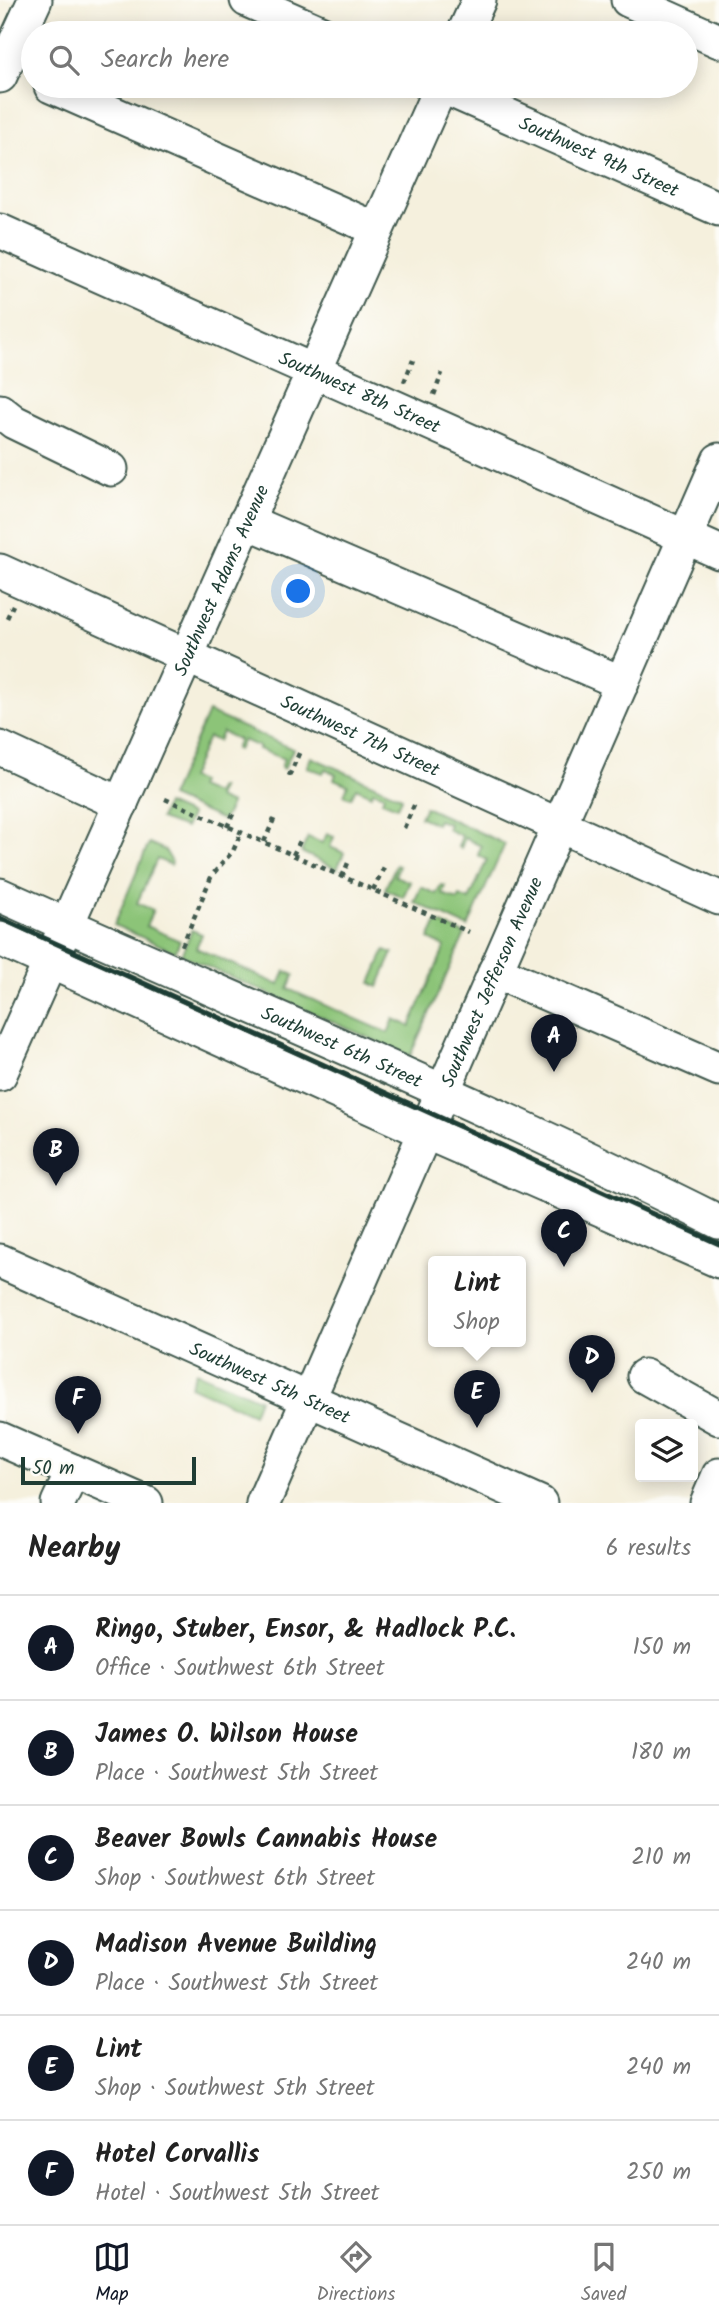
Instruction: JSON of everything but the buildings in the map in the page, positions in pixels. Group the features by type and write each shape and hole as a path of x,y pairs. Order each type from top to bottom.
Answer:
{"street":[{"path":"29,21 35,0"},
{"path":"247,0 295,21"},
{"path":"469,21 479,0"},
{"path":"628,0 675,21"},
{"path":"698,32 719,41"},
{"path":"13,73 21,46"},
{"path":"78,98 376,229"},
{"name":"Southwest Adams Avenue","path":"0,1074 436,98"},
{"name":"Southwest 9th Street","path":"468,98 719,209"},
{"name":"Southwest 8th Street","path":"0,232 719,552"},
{"path":"0,411 14,422 111,469"},
{"name":"Southwest Jefferson Avenue","path":"263,1503 719,460"},
{"path":"246,521 622,683"},
{"name":"Southwest 7th Street","path":"0,571 719,898"},
{"path":"0,748 121,804"},
{"name":"Southwest 6th Street","path":"0,895 442,1092 639,1182 719,1222"},
{"path":"0,939 425,1132 719,1261"},
{"path":"495,971 719,1069"},
{"name":"Southwest 5th Street","path":"0,1261 526,1500"},
{"path":"644,1376 719,1418"},
{"path":"0,1438 146,1503"},
{"path":"58,1503 73,1471"},
{"path":"707,1503 719,1475"}],"path":[{"path":"289,776 301,749"},
{"path":"165,799 469,932"},
{"path":"404,828 416,801"},
{"path":"227,827 233,814"},
{"path":"264,842 275,817"},
{"path":"177,956 212,875 233,851 241,833"},
{"path":"293,855 300,841"},
{"path":"342,877 348,863"},
{"path":"373,890 385,864"}],"green space":[{"path":"208,712 293,749 284,769 281,767 284,759 243,740 238,750 235,749 239,740 222,732 218,741 208,737 190,778 200,782 198,787 215,794 219,787 221,788 217,798 231,804 223,820 170,797"},
{"path":"311,757 402,797 397,807 382,801 384,795 373,791 371,795 356,788 351,798 344,795 348,785 334,779 336,774 325,769 323,773 307,767"},
{"path":"166,804 191,815 185,828 160,819"},
{"path":"425,807 505,844 468,927 414,902 421,887 436,894 441,885 445,886 442,894 458,900 460,896 469,900 487,860 478,855 481,846 465,838 461,848 458,847 462,836 447,829 449,824 438,820 436,824 420,817"},
{"path":"327,834 334,837 330,847 344,853 337,869 301,852 308,837 322,843"},
{"path":"149,843 165,850 172,862 171,865 157,859 137,903 153,910 146,926 180,941 175,952 114,925"},
{"path":"396,865 399,866 395,876 410,882 403,897 385,889"},
{"path":"437,922 465,934 410,1056 181,955 192,930 202,934 196,948 279,985 285,971 294,975 288,989 388,1033 394,1019 410,1026 445,947 429,939"},
{"path":"385,950 393,953 378,987 371,983"},
{"path":"196,1372 259,1399 253,1414 190,1386"}],"railway":[{"path":"0,918 719,1244"}],"place":[{"name":"Ringo, Stuber, Ensor, & Hadlock P.C.","path":"554,1072"},
{"name":"James O. Wilson House","path":"56,1186"},
{"name":"Beaver Bowls Cannabis House","path":"564,1267"},
{"name":"Madison Avenue Building","path":"592,1393"},
{"name":"Lint","path":"477,1428"},
{"name":"Hotel Corvallis","path":"78,1434"}]}
